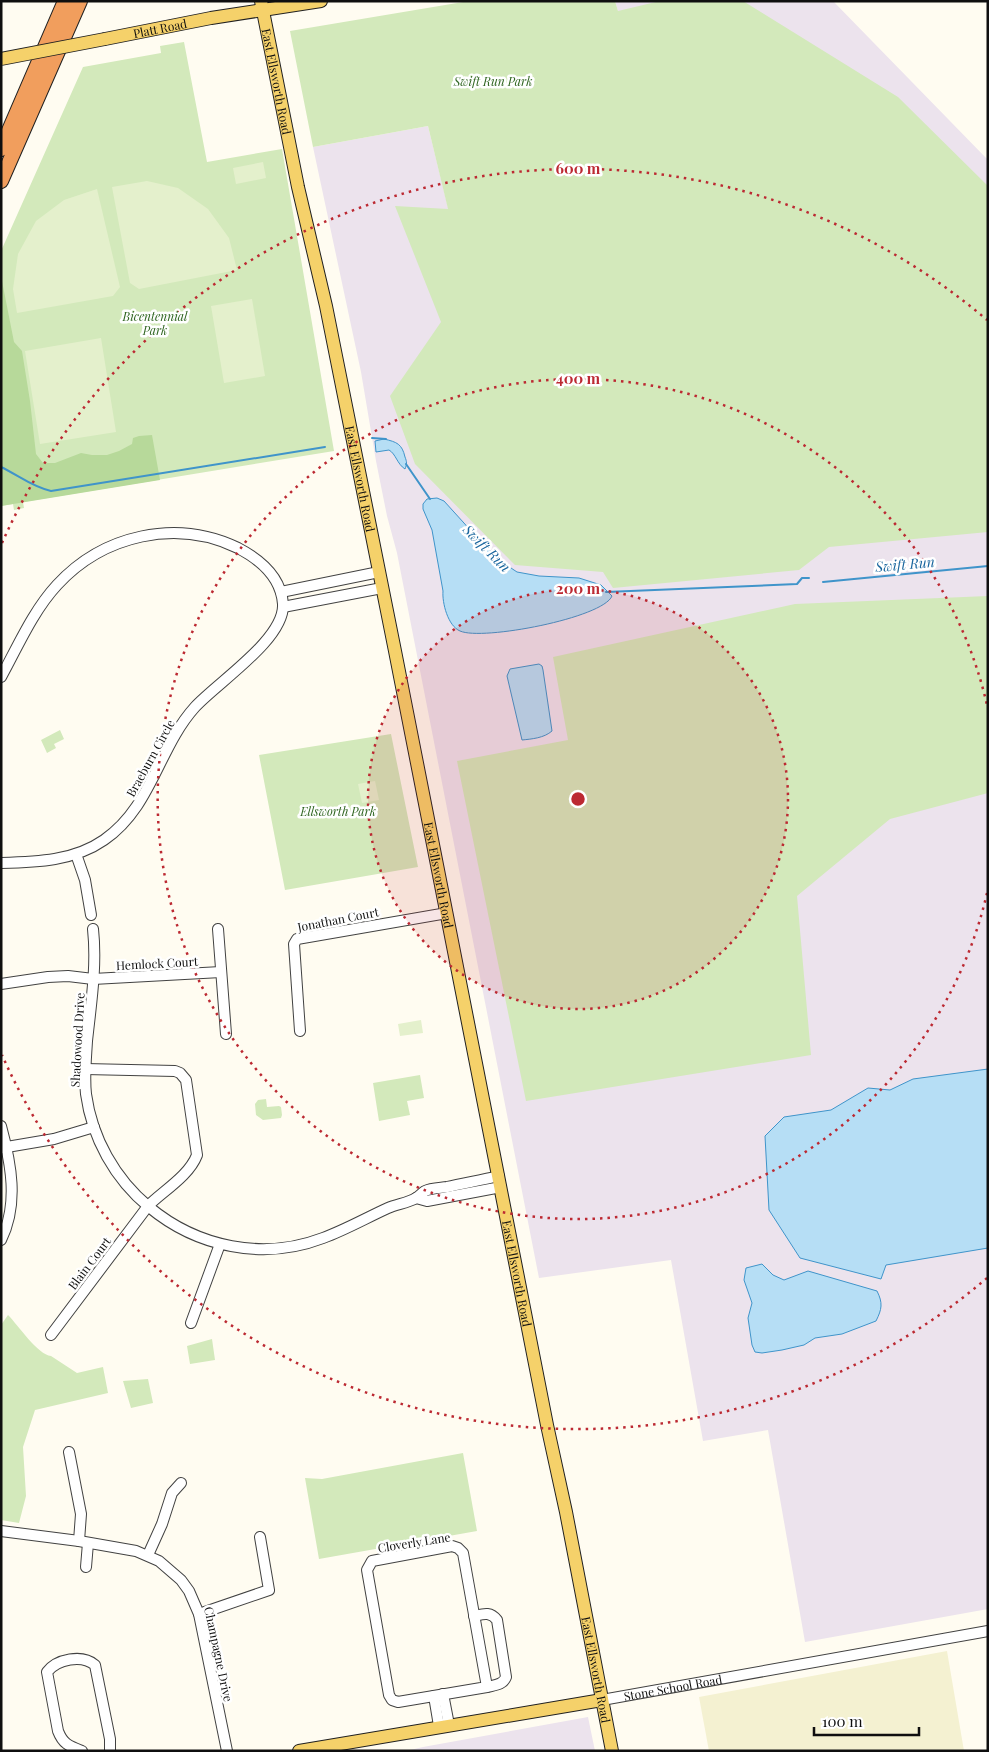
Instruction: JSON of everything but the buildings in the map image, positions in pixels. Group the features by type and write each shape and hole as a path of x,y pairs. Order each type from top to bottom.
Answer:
{"highway":[{"path":"1,150 65,1"},
{"path":"1,181 80,1"}],"main road":[{"name":"Platt Road","path":"1,58 211,18 262,6 321,1"},
{"name":"East Ellsworth Road","path":"262,6 298,187 326,306 612,1751"},
{"name":"Stone School Road","path":"299,1751 602,1700"}],"street":[{"name":"Braeburn Circle","path":"1,677 39,610 57,585 80,564 92,557 143,535 166,532 185,534 206,537 233,546 258,559 269,570 281,592 283,607 281,619 268,640 206,696 180,727 163,756 146,793 133,813 115,832 105,840 76,854 45,861 1,863"},
{"path":"281,592 379,572"},
{"path":"283,607 382,588"},
{"path":"76,854 85,880 91,915"},
{"name":"Jonathan Court","path":"300,1031 294,944 297,939 447,912"},
{"name":"Shadowood Drive","path":"93,928 95,957 85,1069 86,1092 94,1128 113,1167 131,1190 148,1206 185,1232 220,1244 236,1247 265,1249 307,1243 334,1234 393,1206 416,1198 426,1191 500,1182"},
{"path":"218,929 226,1034"},
{"name":"Hemlock Court","path":"1,984 48,977 68,976 93,979 221,972"},
{"name":"Blain Court","path":"51,1335 148,1206 167,1191 193,1163 197,1156 184,1076 175,1071 85,1069"},
{"path":"1,1126 13,1194 6,1229 1,1240"},
{"path":"4,1148 54,1139 94,1128"},
{"path":"191,1323 220,1244"},
{"path":"69,1452 81,1514 86,1567"},
{"path":"148,1555 162,1524 172,1493 182,1483"},
{"name":"Champagne Drive","path":"1,1531 122,1548 148,1555 159,1561 181,1580 190,1591 199,1614 227,1751"},
{"path":"199,1614 269,1590 260,1537"},
{"name":"Cloverly Lane","path":"452,1546 458,1548 463,1553 487,1686 398,1702 392,1700 389,1695 368,1570 369,1564 372,1561 452,1546"},
{"path":"474,1616 489,1614 497,1620 506,1677 499,1684 487,1686"},
{"name":"Stone School Road","path":"602,1700 988,1630"},
{"path":"82,1751 61,1740 47,1672 59,1662 83,1659 95,1665 110,1739 110,1751"},
{"path":"438,1695 444,1726"}],"shaded area":[{"path":"615,1 833,1 988,160 988,1609 805,1642 768,1430 703,1441 671,1260 539,1278 397,553 387,516 376,461 361,372 313,147 428,126 453,228 618,11"},
{"path":"947,1651 964,1751 709,1751 699,1697"},
{"path":"588,1717 595,1751 406,1751 423,1747"}],"green space":[{"name":"Swift Run Park","path":"469,1 615,1 618,11 660,1 743,1 898,97 988,186 988,532 829,547 799,570 613,588 603,572 515,565 415,464 390,396 441,322 395,206 448,209 428,126 313,147 290,31"},
{"name":"Bicentennial Park","path":"184,42 207,162 282,149 334,451 23,502 24,508 14,510 13,504 1,506 1,251 83,67 161,53 160,46"},
{"path":"263,162 266,178 236,184 233,168"},
{"path":"147,181 178,188 208,209 229,238 237,270 139,289 130,283 112,187"},
{"path":"97,189 120,287 113,296 17,313 13,289 18,254 36,221 64,200"},
{"path":"1,276 14,342 22,351 36,454 43,463 55,463 81,453 107,455 132,444 133,438 152,435 160,480 1,506"},
{"path":"252,299 265,376 224,383 211,306"},
{"path":"101,338 116,432 40,444 25,351"},
{"path":"988,596 988,793 890,819 797,896 811,1055 526,1101 457,761 568,740 553,657 795,604"},
{"path":"60,730 64,739 54,744 56,748 47,753 41,740"},
{"name":"Ellsworth Park","path":"391,734 418,867 285,890 259,755"},
{"path":"375,781 379,800 362,803 358,784"},
{"path":"421,1020 423,1033 400,1036 398,1024"},
{"path":"420,1075 424,1098 407,1101 410,1115 379,1121 373,1083"},
{"path":"266,1099 267,1107 281,1107 281,1118 263,1120 256,1115 255,1104 258,1100"},
{"path":"8,1315 40,1351 77,1373 103,1367 108,1393 35,1410 23,1447 26,1496 19,1523 1,1520 1,1325"},
{"path":"212,1339 215,1360 190,1364 187,1346"},
{"path":"148,1379 153,1403 131,1408 123,1381"},
{"path":"463,1453 477,1531 319,1559 305,1478 322,1479"}],"water":[{"path":"384,439 400,446 406,462 405,469 389,450 376,452 375,441"},
{"path":"437,498 444,501 483,544 517,572 539,576 579,578 601,585 612,596 604,604 588,612 541,626 492,633 460,631 452,624 445,608 432,530 423,509 423,504 427,499"},
{"path":"539,664 543,670 552,731 542,737 522,740 507,676 510,669"},
{"path":"988,1069 988,1248 886,1265 881,1279 800,1258 769,1210 765,1136 784,1117 831,1110 868,1088 890,1090 913,1079"},
{"path":"762,1264 773,1275 784,1280 808,1271 877,1291 881,1306 880,1313 876,1321 842,1334 815,1338 804,1345 782,1350 762,1353 755,1352 752,1345 748,1318 752,1303 744,1280 746,1268"}],"waterway":[{"name":"Swift Run","path":"372,438 386,439"},
{"name":"Swift Run","path":"1,467 31,484 51,491 325,447"},
{"name":"Swift Run","path":"406,464 430,499"},
{"name":"Swift Run","path":"823,582 988,566"},
{"name":"Swift Run","path":"606,592 797,584 802,578 809,578"}]}
